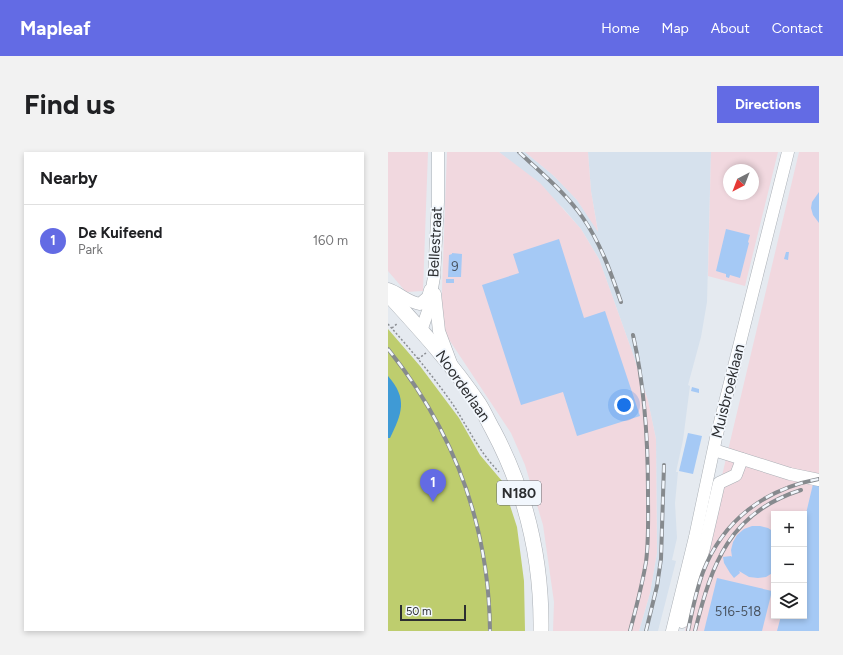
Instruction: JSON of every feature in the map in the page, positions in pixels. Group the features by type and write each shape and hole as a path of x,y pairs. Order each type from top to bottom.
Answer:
{"main road":[{"name":"Noorderlaan","path":"388,294 453,369 480,405 502,446 512,470 534,546 540,590 541,631"}],"street":[{"name":"Bellestraat","path":"421,331 428,311 434,277 438,202 438,152"},
{"name":"Muisbroeklaan","path":"672,631 695,537 715,444 788,152"},
{"path":"388,289 396,292 411,303 420,304 428,297 434,277"},
{"path":"434,277 439,331 453,369"},
{"path":"715,444 742,459 790,474 819,480"},
{"path":"680,631 704,548 719,484 736,475 742,459"}],"path":[{"path":"388,324 453,404 485,456 501,474"}],"shaded area":[{"path":"388,152 428,152 423,291 406,292 388,271"},
{"path":"447,152 499,152 540,183 581,229 599,259 648,401 656,439 657,553 650,593 639,631 553,631 554,602 543,525 525,465 511,433 446,335 441,317"},
{"path":"499,152 525,152 554,176 577,200 598,231 591,191 588,152 711,152 707,302 701,337 688,385 690,386 683,440 676,472 678,472 675,503 677,538 672,560 676,561 658,631 639,631 650,593 657,553 656,439 648,401 633,354 599,259 581,229 563,208"},
{"path":"525,152 588,152 591,191 598,232 577,200 554,176"},
{"path":"711,152 778,152 745,286 708,276"},
{"path":"799,152 819,152 819,631 685,631"}],"green space":[{"path":"388,329 420,366 459,418 480,455 502,481 517,527 524,581 525,631 388,631"}],"water":[{"path":"388,376 394,384 401,399 398,421 390,438 388,438"}],"building":[{"path":"819,192 819,223 813,215 811,208 812,202"},
{"path":"726,229 750,235 740,278 730,275 729,278 726,277 726,274 716,271"},
{"path":"559,239 584,318 605,311 640,416 577,436 563,392 521,405 482,285 519,273 513,254"},
{"path":"786,252 789,252 788,260 784,259"},
{"path":"452,253 462,254 461,277 448,277 449,255"},
{"path":"446,279 454,279 454,283 446,283"},
{"path":"692,387 699,389 699,393 691,391"},
{"path":"688,433 702,436 693,474 679,471"},
{"path":"813,484 819,485 819,631 777,631 780,619 807,619 807,511"},
{"path":"752,526 760,526 771,530 771,574 766,577 749,577 739,571 740,573 734,578 724,563 723,557 732,557 731,550 733,542 737,535 744,529"},
{"path":"717,578 771,591 762,631 704,631"}],"railway":[{"path":"519,152 561,192 583,218 600,248 621,302"},
{"path":"630,631 641,588 648,545 645,413 633,335"},
{"path":"388,349 411,380 432,413 449,447 463,481 475,517 483,554 488,592 490,631"},
{"path":"646,631 657,586 661,559 664,465"},
{"path":"688,631 696,594 703,572 712,553 734,522 764,499 781,490 819,479"},
{"path":"695,631 701,606 709,584 717,563 727,544 740,527 756,512 776,500 801,490"}],"place":[{"name":"De Kuifeend","path":"433,502"}]}
